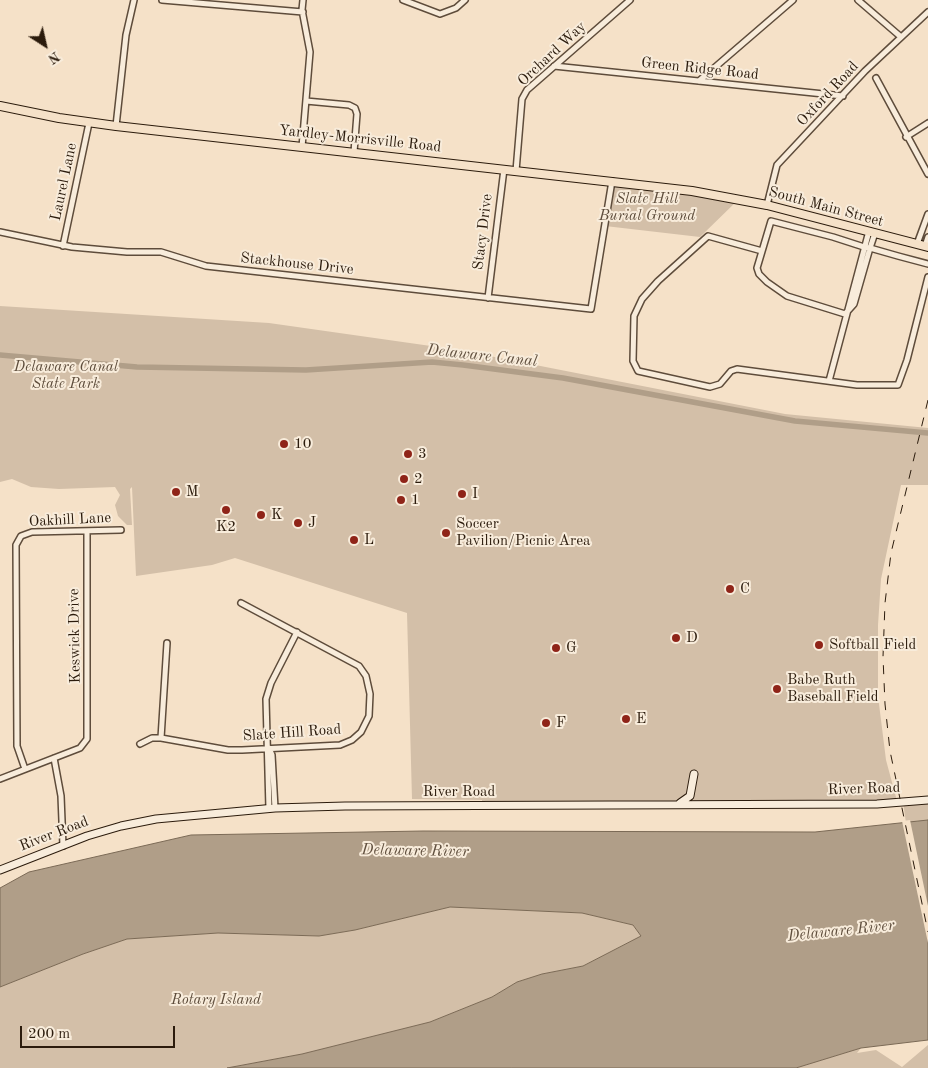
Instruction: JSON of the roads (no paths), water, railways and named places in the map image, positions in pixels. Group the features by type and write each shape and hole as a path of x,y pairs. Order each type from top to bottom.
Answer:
{"main road":[{"name":"Yardley-Morrisville Road","path":"0,106 116,126 612,181 717,195"},
{"name":"South Main Street","path":"717,195 767,205 924,246"},
{"path":"678,805 689,798 694,774 694,805"},
{"name":"River Road","path":"0,870 108,829 138,822 272,808 345,806 877,804 928,800"}],"street":[{"path":"116,126 126,35 134,0"},
{"path":"162,0 273,12 303,12"},
{"path":"302,147 310,43 303,12 303,0"},
{"path":"403,0 435,13 445,13 456,8 466,0"},
{"name":"Orchard Way","path":"516,171 522,99 527,90 630,0"},
{"path":"700,81 793,0"},
{"path":"858,0 901,37"},
{"name":"Oxford Road","path":"767,205 777,165 901,37 928,12"},
{"name":"Green Ridge Road","path":"554,66 843,96"},
{"path":"876,78 906,137 928,174"},
{"path":"306,101 349,105 355,108 357,114 354,152"},
{"name":"Laurel Lane","path":"63,246 89,122"},
{"path":"906,137 928,123"},
{"name":"Stacy Drive","path":"488,298 504,169"},
{"name":"Stackhouse Drive","path":"0,232 63,246 128,252 161,252 206,266 591,309 612,181"},
{"path":"924,246 928,214"},
{"path":"846,314 787,296 759,274 757,268 771,221 928,264"},
{"path":"829,381 846,314 872,232"},
{"path":"762,250 708,236 693,248 658,281 637,307 633,326 635,368 647,374 710,387 720,384 731,371 737,369 875,386 888,386 901,382 928,277"},
{"path":"924,246 928,237"},
{"name":"Oakhill Lane","path":"24,769 18,746 15,549 21,536 32,532 121,530"},
{"name":"Keswick Drive","path":"54,758 80,748 89,735 87,531"},
{"name":"Slate Hill Road","path":"140,744 152,738 161,738 228,750 268,748 346,743 361,732 369,716 368,684 359,666 241,603"},
{"path":"272,808 272,755 268,748 266,708 268,691 296,632"},
{"path":"161,738 168,643"},
{"path":"0,779 54,758 61,796 62,846"}],"water":[{"name":"Delaware River","path":"928,820 928,1040 861,1048 796,1068 227,1068 302,1054 430,1022 492,997 517,982 542,974 583,966 641,936 633,925 582,913 450,907 355,930 319,936 218,933 127,939 83,954 0,987 0,888 29,872 191,835 423,831 815,832"}],"waterway":[{"name":"Delaware Canal","path":"0,355 137,367 306,370 432,362 563,378 795,421 928,433"}],"railway":[{"path":"928,400 891,553 885,603 883,657 890,751 928,932"}],"place":[{"name":"10","path":"284,444"},
{"name":"3","path":"408,454"},
{"name":"2","path":"404,479"},
{"name":"M","path":"176,492"},
{"name":"I","path":"462,494"},
{"name":"1","path":"401,500"},
{"name":"K2","path":"226,510"},
{"name":"K","path":"261,515"},
{"name":"J","path":"298,523"},
{"name":"Soccer Pavilion/Picnic Area","path":"446,533"},
{"name":"L","path":"354,540"},
{"name":"C","path":"730,589"},
{"name":"D","path":"676,638"},
{"name":"Softball Field","path":"819,645"},
{"name":"G","path":"556,648"},
{"name":"Babe Ruth Baseball Field","path":"777,689"},
{"name":"E","path":"626,719"},
{"name":"F","path":"546,723"}],"park label":[{"name":"Slate Hill Burial Ground","path":"647,208"},
{"name":"Delaware Canal State Park","path":"66,376"},
{"name":"Rotary Island","path":"216,1000"}]}
